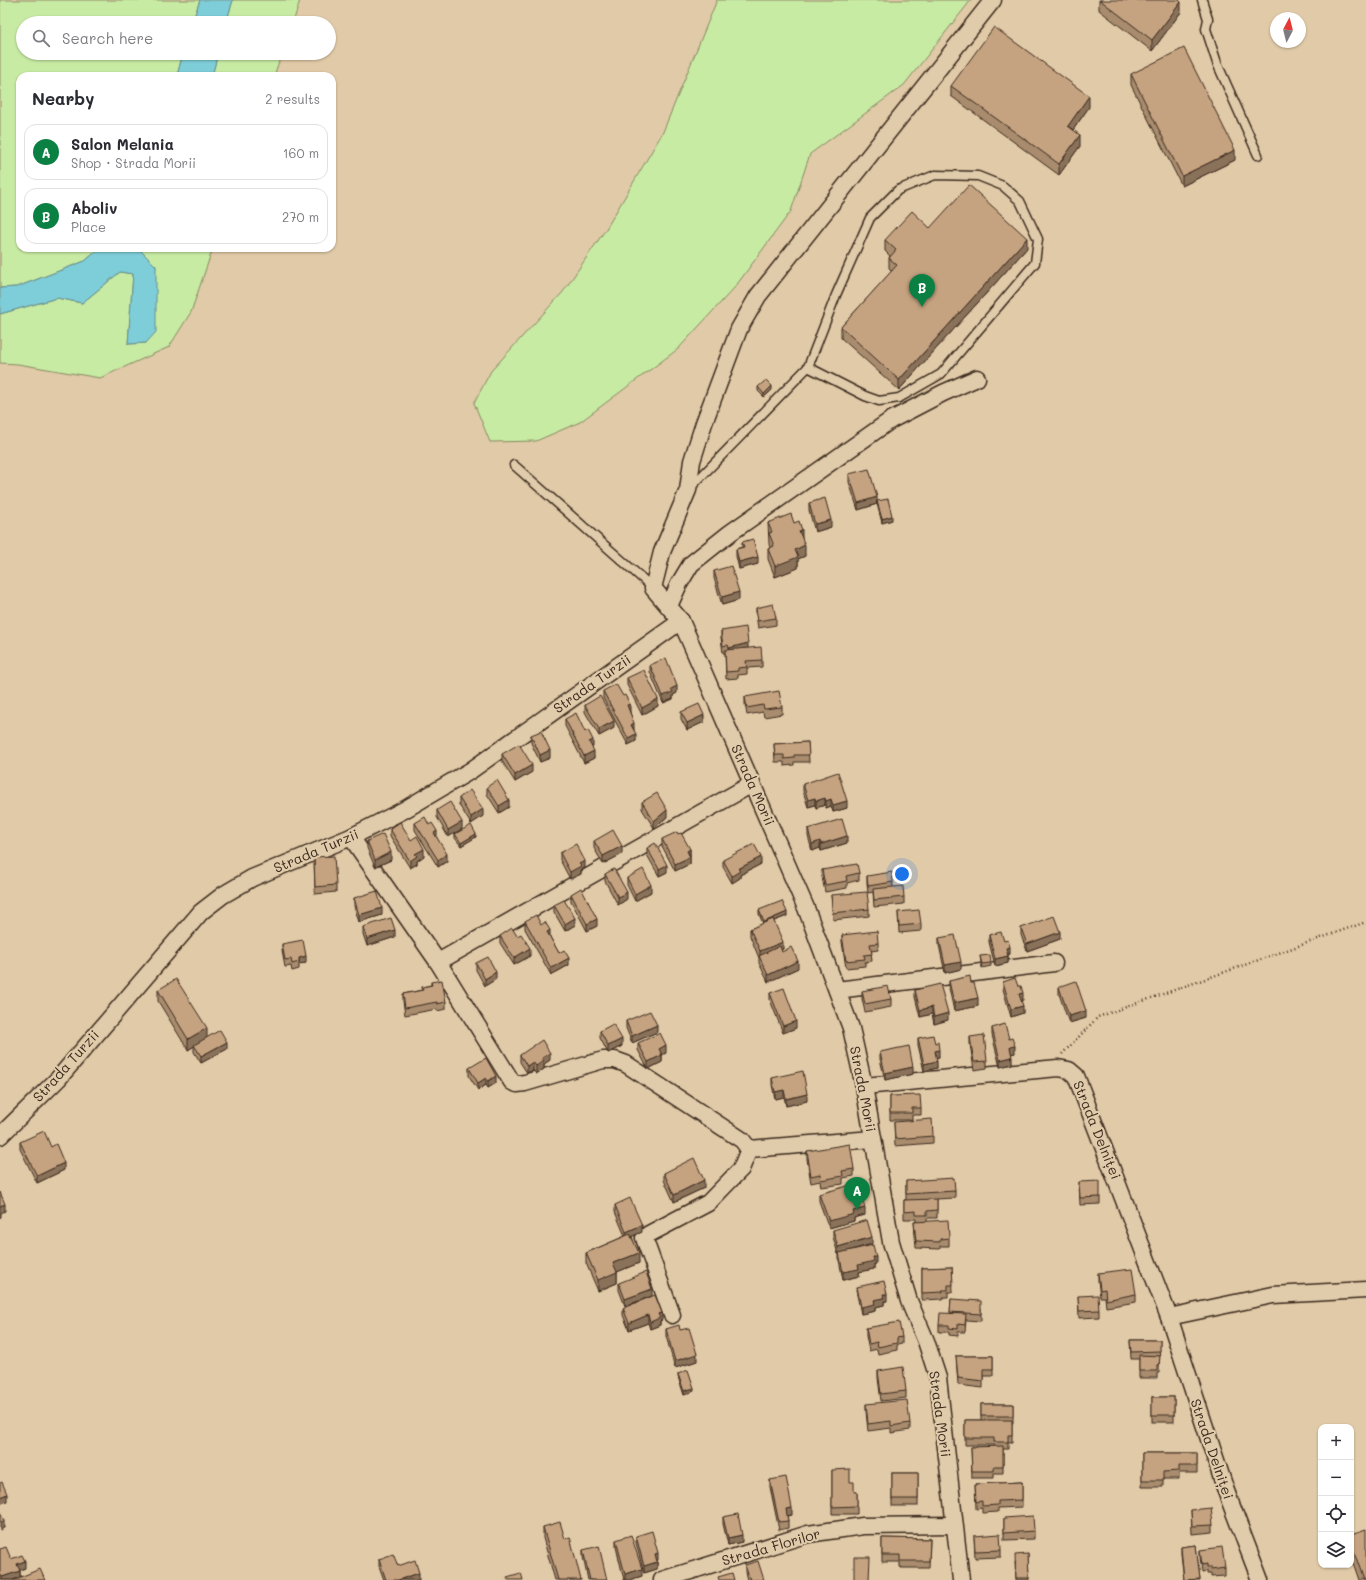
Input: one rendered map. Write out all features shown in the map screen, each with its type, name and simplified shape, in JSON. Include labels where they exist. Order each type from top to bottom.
[{"type":"street","points":[[653,588],[662,552],[688,490],[692,461],[704,423],[739,329],[758,296],[993,0]]},
{"type":"street","points":[[669,606],[679,584],[692,564],[730,533],[891,420],[943,393],[977,378]]},
{"type":"street","name":"Strada Morii","points":[[653,588],[681,621],[806,908],[851,1028],[864,1086],[892,1242],[909,1302],[926,1341],[938,1378],[961,1580]]},
{"type":"street","name":"Strada Turzii","points":[[0,1136],[58,1078],[201,912],[223,895],[252,878],[351,837],[404,810],[470,771],[681,621]]},
{"type":"street","points":[[438,962],[752,784]]},
{"type":"street","points":[[351,837],[438,962],[512,1082],[517,1084],[525,1083],[603,1060],[615,1060],[626,1064],[742,1140],[749,1149]]},
{"type":"street","points":[[837,990],[1054,963]]},
{"type":"street","name":"Strada Delniței","points":[[864,1086],[1058,1068],[1069,1070],[1076,1076],[1169,1317],[1226,1492],[1260,1580]]},
{"type":"street","points":[[749,1149],[873,1138]]},
{"type":"street","points":[[672,1315],[644,1238],[708,1204],[741,1169],[749,1149]]},
{"type":"street","points":[[1169,1317],[1273,1295],[1366,1290]]},
{"type":"street","name":"Strada Florilor","points":[[662,1580],[808,1534],[862,1526],[954,1525]]},
{"type":"lane","points":[[1202,0],[1208,19],[1206,29],[1216,63],[1258,155]]},
{"type":"lane","points":[[688,490],[808,367],[836,295],[870,218],[898,190],[935,175],[978,176],[1003,186],[1020,201],[1038,239],[1035,263],[941,374],[899,398],[879,401],[865,396],[808,367]]},
{"type":"lane","points":[[514,465],[653,588]]},
{"type":"path","points":[[1058,1068],[1063,1051],[1098,1017],[1366,922]]},
{"type":"green space","points":[[0,0],[200,0],[194,16],[16,16],[16,60],[181,60],[178,72],[16,72],[16,252],[95,252],[85,261],[17,287],[0,288]]},
{"type":"green space","points":[[233,0],[300,0],[295,16],[228,16]]},
{"type":"green space","points":[[717,0],[971,0],[904,85],[810,154],[791,211],[735,287],[678,349],[580,422],[536,441],[490,442],[474,403],[491,371],[563,292],[606,229],[663,132]]},
{"type":"green space","points":[[216,60],[280,60],[275,72],[213,72]]},
{"type":"green space","points":[[142,252],[212,252],[191,312],[169,347],[100,378],[18,364],[0,363],[0,314],[57,298],[82,303],[120,272],[133,274],[128,344],[146,343],[156,266]]},
{"type":"water","points":[[200,0],[233,0],[228,16],[194,16]]},
{"type":"water","points":[[181,60],[216,60],[213,72],[178,72]]},
{"type":"water","points":[[95,252],[142,252],[156,266],[156,332],[146,343],[128,344],[133,274],[120,272],[82,303],[57,298],[0,314],[0,288],[17,287],[85,261]]},
{"type":"building","points":[[1100,0],[1179,0],[1181,2],[1152,40]]},
{"type":"building","points":[[994,27],[1089,96],[1068,126],[1080,135],[1059,164],[951,86]]},
{"type":"building","points":[[1184,48],[1235,150],[1182,176],[1131,74]]},
{"type":"building","points":[[969,185],[1027,238],[899,380],[841,327],[897,265],[889,258],[896,250],[885,240],[912,211],[930,228]]},
{"type":"building","points":[[766,380],[772,386],[764,394],[758,387]]},
{"type":"building","points":[[869,469],[877,497],[858,503],[849,474]]},
{"type":"building","points":[[825,498],[831,520],[815,524],[809,503]]},
{"type":"building","points":[[888,499],[892,516],[882,519],[877,501]]},
{"type":"building","points":[[791,514],[794,523],[799,521],[802,530],[799,531],[805,545],[795,550],[798,557],[775,566],[768,549],[774,546],[769,533],[772,532],[768,523]]},
{"type":"building","points":[[753,539],[758,557],[739,562],[736,549],[744,547],[742,542]]},
{"type":"building","points":[[731,566],[739,592],[722,597],[714,571]]},
{"type":"building","points":[[773,604],[776,618],[758,621],[756,608]]},
{"type":"building","points":[[746,627],[748,643],[729,648],[728,645],[723,646],[721,631]]},
{"type":"building","points":[[761,647],[762,660],[746,661],[747,667],[738,668],[738,671],[726,672],[725,650]]},
{"type":"building","points":[[666,658],[677,686],[671,689],[673,692],[663,696],[650,665]]},
{"type":"building","points":[[644,670],[658,699],[642,708],[627,678]]},
{"type":"building","points":[[616,684],[630,704],[627,705],[634,723],[631,725],[636,734],[628,738],[603,691]]},
{"type":"building","points":[[779,691],[782,707],[764,709],[763,705],[747,708],[745,697]]},
{"type":"building","points":[[600,696],[614,721],[599,729],[585,705]]},
{"type":"building","points":[[699,704],[704,715],[687,723],[681,712]]},
{"type":"building","points":[[576,713],[585,732],[588,730],[593,740],[589,742],[594,751],[584,756],[565,719]]},
{"type":"building","points":[[541,731],[550,750],[540,755],[531,735]]},
{"type":"building","points":[[808,742],[809,755],[794,755],[794,758],[784,759],[784,755],[775,755],[774,744]]},
{"type":"building","points":[[519,744],[532,765],[515,775],[502,754]]},
{"type":"building","points":[[838,772],[847,801],[833,805],[831,799],[826,801],[825,798],[816,801],[815,798],[808,800],[803,784]]},
{"type":"building","points":[[497,780],[509,800],[499,806],[487,787]]},
{"type":"building","points":[[470,790],[483,809],[471,817],[459,798]]},
{"type":"building","points":[[657,793],[667,810],[654,821],[642,802]]},
{"type":"building","points":[[450,802],[462,822],[448,830],[437,810]]},
{"type":"building","points":[[425,817],[429,825],[432,823],[437,831],[434,833],[447,854],[438,860],[415,823]]},
{"type":"building","points":[[842,819],[847,836],[821,844],[820,841],[812,844],[808,829]]},
{"type":"building","points":[[400,822],[411,840],[417,836],[424,849],[415,854],[417,856],[410,861],[390,829]]},
{"type":"building","points":[[471,825],[476,834],[461,843],[455,834]]},
{"type":"building","points":[[613,830],[622,846],[603,856],[594,841]]},
{"type":"building","points":[[677,832],[678,834],[681,833],[690,849],[687,851],[690,857],[675,864],[662,839]]},
{"type":"building","points":[[383,834],[391,852],[375,860],[367,841]]},
{"type":"building","points":[[655,843],[667,865],[659,869],[647,848]]},
{"type":"building","points":[[576,844],[585,861],[579,864],[581,866],[570,872],[560,853]]},
{"type":"building","points":[[754,844],[761,857],[738,869],[740,871],[732,876],[723,860]]},
{"type":"building","points":[[334,856],[336,885],[315,887],[314,857]]},
{"type":"building","points":[[857,864],[859,873],[846,876],[847,881],[825,885],[822,870]]},
{"type":"building","points":[[614,869],[627,892],[618,897],[605,874]]},
{"type":"building","points":[[643,869],[651,885],[635,894],[627,878]]},
{"type":"building","points":[[892,872],[893,882],[868,886],[867,876]]},
{"type":"building","points":[[903,886],[904,897],[874,900],[873,889]]},
{"type":"building","points":[[581,888],[597,919],[587,924],[571,894]]},
{"type":"building","points":[[377,891],[382,908],[359,915],[354,898]]},
{"type":"building","points":[[867,892],[869,909],[833,913],[831,895]]},
{"type":"building","points":[[564,900],[575,918],[565,924],[554,905]]},
{"type":"building","points":[[782,901],[787,912],[764,922],[759,910]]},
{"type":"building","points":[[919,910],[921,924],[899,926],[898,912]]},
{"type":"building","points":[[536,915],[541,925],[545,922],[550,930],[547,932],[559,953],[564,950],[569,958],[551,968],[525,921]]},
{"type":"building","points":[[1054,916],[1060,932],[1027,944],[1021,928]]},
{"type":"building","points":[[391,918],[395,930],[367,939],[363,927]]},
{"type":"building","points":[[773,919],[783,942],[760,951],[750,929]]},
{"type":"building","points":[[512,928],[517,936],[521,934],[530,948],[514,958],[500,936]]},
{"type":"building","points":[[877,931],[878,943],[870,944],[872,954],[864,955],[865,959],[846,961],[842,935]]},
{"type":"building","points":[[1001,932],[1004,941],[1008,940],[1010,947],[1006,948],[1008,956],[995,959],[989,935]]},
{"type":"building","points":[[955,935],[961,962],[945,965],[939,938]]},
{"type":"building","points":[[303,940],[306,956],[299,958],[299,962],[292,964],[291,959],[285,960],[282,944]]},
{"type":"building","points":[[780,946],[782,952],[791,947],[798,961],[768,975],[759,956]]},
{"type":"building","points":[[990,955],[991,963],[982,964],[980,956]]},
{"type":"building","points":[[488,957],[496,972],[485,979],[476,963]]},
{"type":"building","points":[[970,976],[971,983],[974,983],[978,998],[954,1003],[949,981]]},
{"type":"building","points":[[1015,978],[1018,986],[1021,986],[1023,993],[1019,994],[1023,1006],[1011,1009],[1003,982]]},
{"type":"building","points":[[176,979],[207,1028],[188,1039],[158,990]]},
{"type":"building","points":[[442,980],[446,1002],[437,1004],[437,1002],[405,1008],[403,994],[423,990],[422,987],[432,985],[431,982]]},
{"type":"building","points":[[1076,981],[1086,1011],[1069,1016],[1059,987]]},
{"type":"building","points":[[940,984],[948,1013],[934,1017],[932,1007],[920,1010],[915,990]]},
{"type":"building","points":[[888,986],[891,999],[865,1004],[862,991]]},
{"type":"building","points":[[784,988],[796,1021],[783,1026],[770,993]]},
{"type":"building","points":[[650,1011],[657,1025],[632,1036],[626,1021]]},
{"type":"building","points":[[613,1024],[622,1039],[608,1046],[600,1031]]},
{"type":"building","points":[[1005,1024],[1009,1039],[1012,1038],[1015,1046],[1010,1047],[1012,1057],[1000,1060],[992,1028]]},
{"type":"building","points":[[220,1030],[227,1042],[201,1056],[194,1045]]},
{"type":"building","points":[[660,1033],[666,1045],[659,1049],[662,1055],[648,1062],[638,1043]]},
{"type":"building","points":[[933,1035],[935,1043],[938,1042],[939,1050],[935,1051],[937,1061],[924,1064],[918,1038]]},
{"type":"building","points":[[984,1035],[987,1061],[974,1062],[970,1037]]},
{"type":"building","points":[[542,1040],[550,1053],[542,1058],[544,1061],[536,1066],[533,1062],[527,1066],[520,1055]]},
{"type":"building","points":[[909,1046],[913,1067],[885,1073],[880,1052]]},
{"type":"building","points":[[486,1058],[496,1076],[488,1081],[486,1078],[478,1083],[469,1068]]},
{"type":"building","points":[[803,1071],[807,1094],[786,1099],[784,1090],[775,1092],[772,1078]]},
{"type":"building","points":[[920,1095],[921,1108],[912,1108],[912,1113],[890,1113],[890,1096]]},
{"type":"building","points":[[932,1119],[933,1136],[895,1139],[894,1122]]},
{"type":"building","points":[[44,1131],[51,1147],[56,1144],[64,1163],[37,1176],[20,1142]]},
{"type":"building","points":[[850,1144],[854,1169],[842,1171],[843,1176],[821,1180],[820,1174],[811,1176],[807,1151]]},
{"type":"building","points":[[694,1158],[704,1180],[674,1195],[664,1173]]},
{"type":"building","points":[[954,1178],[955,1191],[906,1194],[906,1181]]},
{"type":"building","points":[[1100,1181],[1100,1197],[1080,1198],[1079,1182]]},
{"type":"building","points":[[858,1183],[865,1208],[853,1211],[854,1214],[829,1221],[819,1194]]},
{"type":"building","points":[[0,1192],[5,1204],[0,1206]]},
{"type":"building","points":[[630,1198],[642,1225],[626,1232],[615,1205]]},
{"type":"building","points":[[937,1199],[937,1210],[927,1211],[927,1215],[916,1215],[916,1211],[904,1212],[904,1200]]},
{"type":"building","points":[[867,1220],[872,1237],[838,1247],[833,1230]]},
{"type":"building","points":[[948,1220],[949,1238],[940,1239],[940,1242],[916,1241],[914,1222]]},
{"type":"building","points":[[630,1234],[639,1253],[613,1263],[617,1272],[598,1280],[586,1253]]},
{"type":"building","points":[[873,1245],[876,1257],[873,1257],[874,1261],[858,1265],[859,1269],[843,1272],[839,1253]]},
{"type":"building","points":[[952,1267],[953,1285],[948,1285],[948,1290],[942,1290],[943,1292],[922,1293],[922,1268]]},
{"type":"building","points":[[1132,1269],[1136,1294],[1106,1300],[1105,1289],[1100,1290],[1098,1273]]},
{"type":"building","points":[[646,1272],[652,1289],[625,1299],[619,1283]]},
{"type":"building","points":[[884,1281],[887,1294],[883,1294],[884,1298],[874,1300],[875,1304],[861,1307],[857,1287]]},
{"type":"building","points":[[655,1295],[662,1313],[658,1314],[660,1318],[650,1322],[648,1315],[629,1323],[623,1308]]},
{"type":"building","points":[[1098,1295],[1099,1310],[1079,1311],[1078,1296]]},
{"type":"building","points":[[951,1299],[981,1301],[981,1314],[950,1312]]},
{"type":"building","points":[[940,1313],[966,1314],[965,1325],[958,1324],[958,1329],[949,1328],[949,1325],[939,1325]]},
{"type":"building","points":[[899,1322],[902,1337],[897,1338],[897,1343],[878,1347],[877,1342],[869,1344],[866,1328]]},
{"type":"building","points":[[679,1325],[680,1330],[689,1328],[697,1354],[675,1361],[666,1329]]},
{"type":"building","points":[[1130,1340],[1160,1340],[1160,1351],[1131,1352]]},
{"type":"building","points":[[1139,1355],[1160,1356],[1157,1371],[1139,1371]]},
{"type":"building","points":[[956,1356],[993,1356],[993,1369],[983,1369],[983,1381],[958,1378]]},
{"type":"building","points":[[903,1367],[906,1391],[881,1394],[878,1371]]},
{"type":"building","points":[[688,1370],[694,1388],[684,1391],[678,1374]]},
{"type":"building","points":[[1152,1397],[1174,1397],[1174,1415],[1152,1415]]},
{"type":"building","points":[[907,1400],[910,1423],[891,1426],[891,1421],[868,1424],[866,1404]]},
{"type":"building","points":[[981,1404],[1013,1404],[1013,1416],[981,1416]]},
{"type":"building","points":[[965,1420],[1012,1420],[1012,1435],[1008,1435],[1008,1442],[994,1442],[994,1438],[965,1438]]},
{"type":"building","points":[[1003,1446],[1003,1466],[994,1466],[994,1471],[972,1471],[971,1447]]},
{"type":"building","points":[[1142,1453],[1197,1453],[1197,1466],[1179,1466],[1179,1471],[1163,1472],[1163,1480],[1142,1480]]},
{"type":"building","points":[[850,1469],[850,1482],[854,1482],[854,1492],[857,1492],[857,1506],[832,1507],[832,1470]]},
{"type":"building","points":[[892,1473],[918,1473],[918,1499],[892,1499]]},
{"type":"building","points":[[786,1477],[792,1508],[786,1509],[788,1521],[779,1522],[770,1480]]},
{"type":"building","points":[[2,1482],[7,1494],[0,1497],[0,1483]]},
{"type":"building","points":[[1022,1482],[1022,1500],[998,1501],[998,1505],[982,1506],[982,1501],[976,1502],[975,1484]]},
{"type":"building","points":[[1211,1508],[1213,1525],[1192,1526],[1191,1510]]},
{"type":"building","points":[[0,1512],[4,1521],[0,1522]]},
{"type":"building","points":[[738,1514],[742,1535],[728,1538],[723,1517]]},
{"type":"building","points":[[1033,1516],[1034,1531],[1004,1533],[1004,1518]]},
{"type":"building","points":[[560,1522],[565,1539],[570,1537],[581,1580],[558,1580],[543,1527]]},
{"type":"building","points":[[1366,1529],[1366,1580],[1364,1580],[1354,1552],[1354,1533]]},
{"type":"building","points":[[652,1531],[658,1553],[655,1554],[657,1562],[644,1566],[636,1536]]},
{"type":"building","points":[[1000,1534],[1001,1550],[975,1551],[974,1536]]},
{"type":"building","points":[[631,1535],[642,1569],[625,1574],[616,1540]]},
{"type":"building","points":[[882,1538],[930,1539],[929,1561],[900,1561],[900,1555],[882,1555]]},
{"type":"building","points":[[1196,1545],[1200,1579],[1184,1580],[1181,1547]]},
{"type":"building","points":[[599,1546],[607,1580],[590,1580],[583,1550]]},
{"type":"building","points":[[6,1547],[11,1559],[22,1555],[25,1561],[17,1564],[20,1571],[2,1577],[0,1574],[0,1549]]},
{"type":"building","points":[[1222,1547],[1225,1568],[1211,1570],[1211,1567],[1207,1567],[1207,1564],[1202,1565],[1200,1550]]},
{"type":"building","points":[[393,1554],[398,1566],[415,1560],[419,1573],[398,1580],[386,1580],[379,1559]]},
{"type":"building","points":[[1028,1554],[1029,1578],[1016,1578],[1015,1555]]},
{"type":"building","points":[[854,1557],[870,1557],[869,1580],[854,1580]]},
{"type":"building","points":[[758,1561],[764,1580],[750,1580],[745,1565]]},
{"type":"building","points":[[40,1569],[45,1580],[13,1580]]},
{"type":"building","points":[[521,1573],[523,1580],[508,1580],[507,1577]]},
{"type":"building","points":[[732,1573],[734,1580],[719,1580],[718,1577]]},
{"type":"place","name":"Aboliv","points":[[922,307]]},
{"type":"place","name":"Salon Melania","points":[[857,1210]]}]
